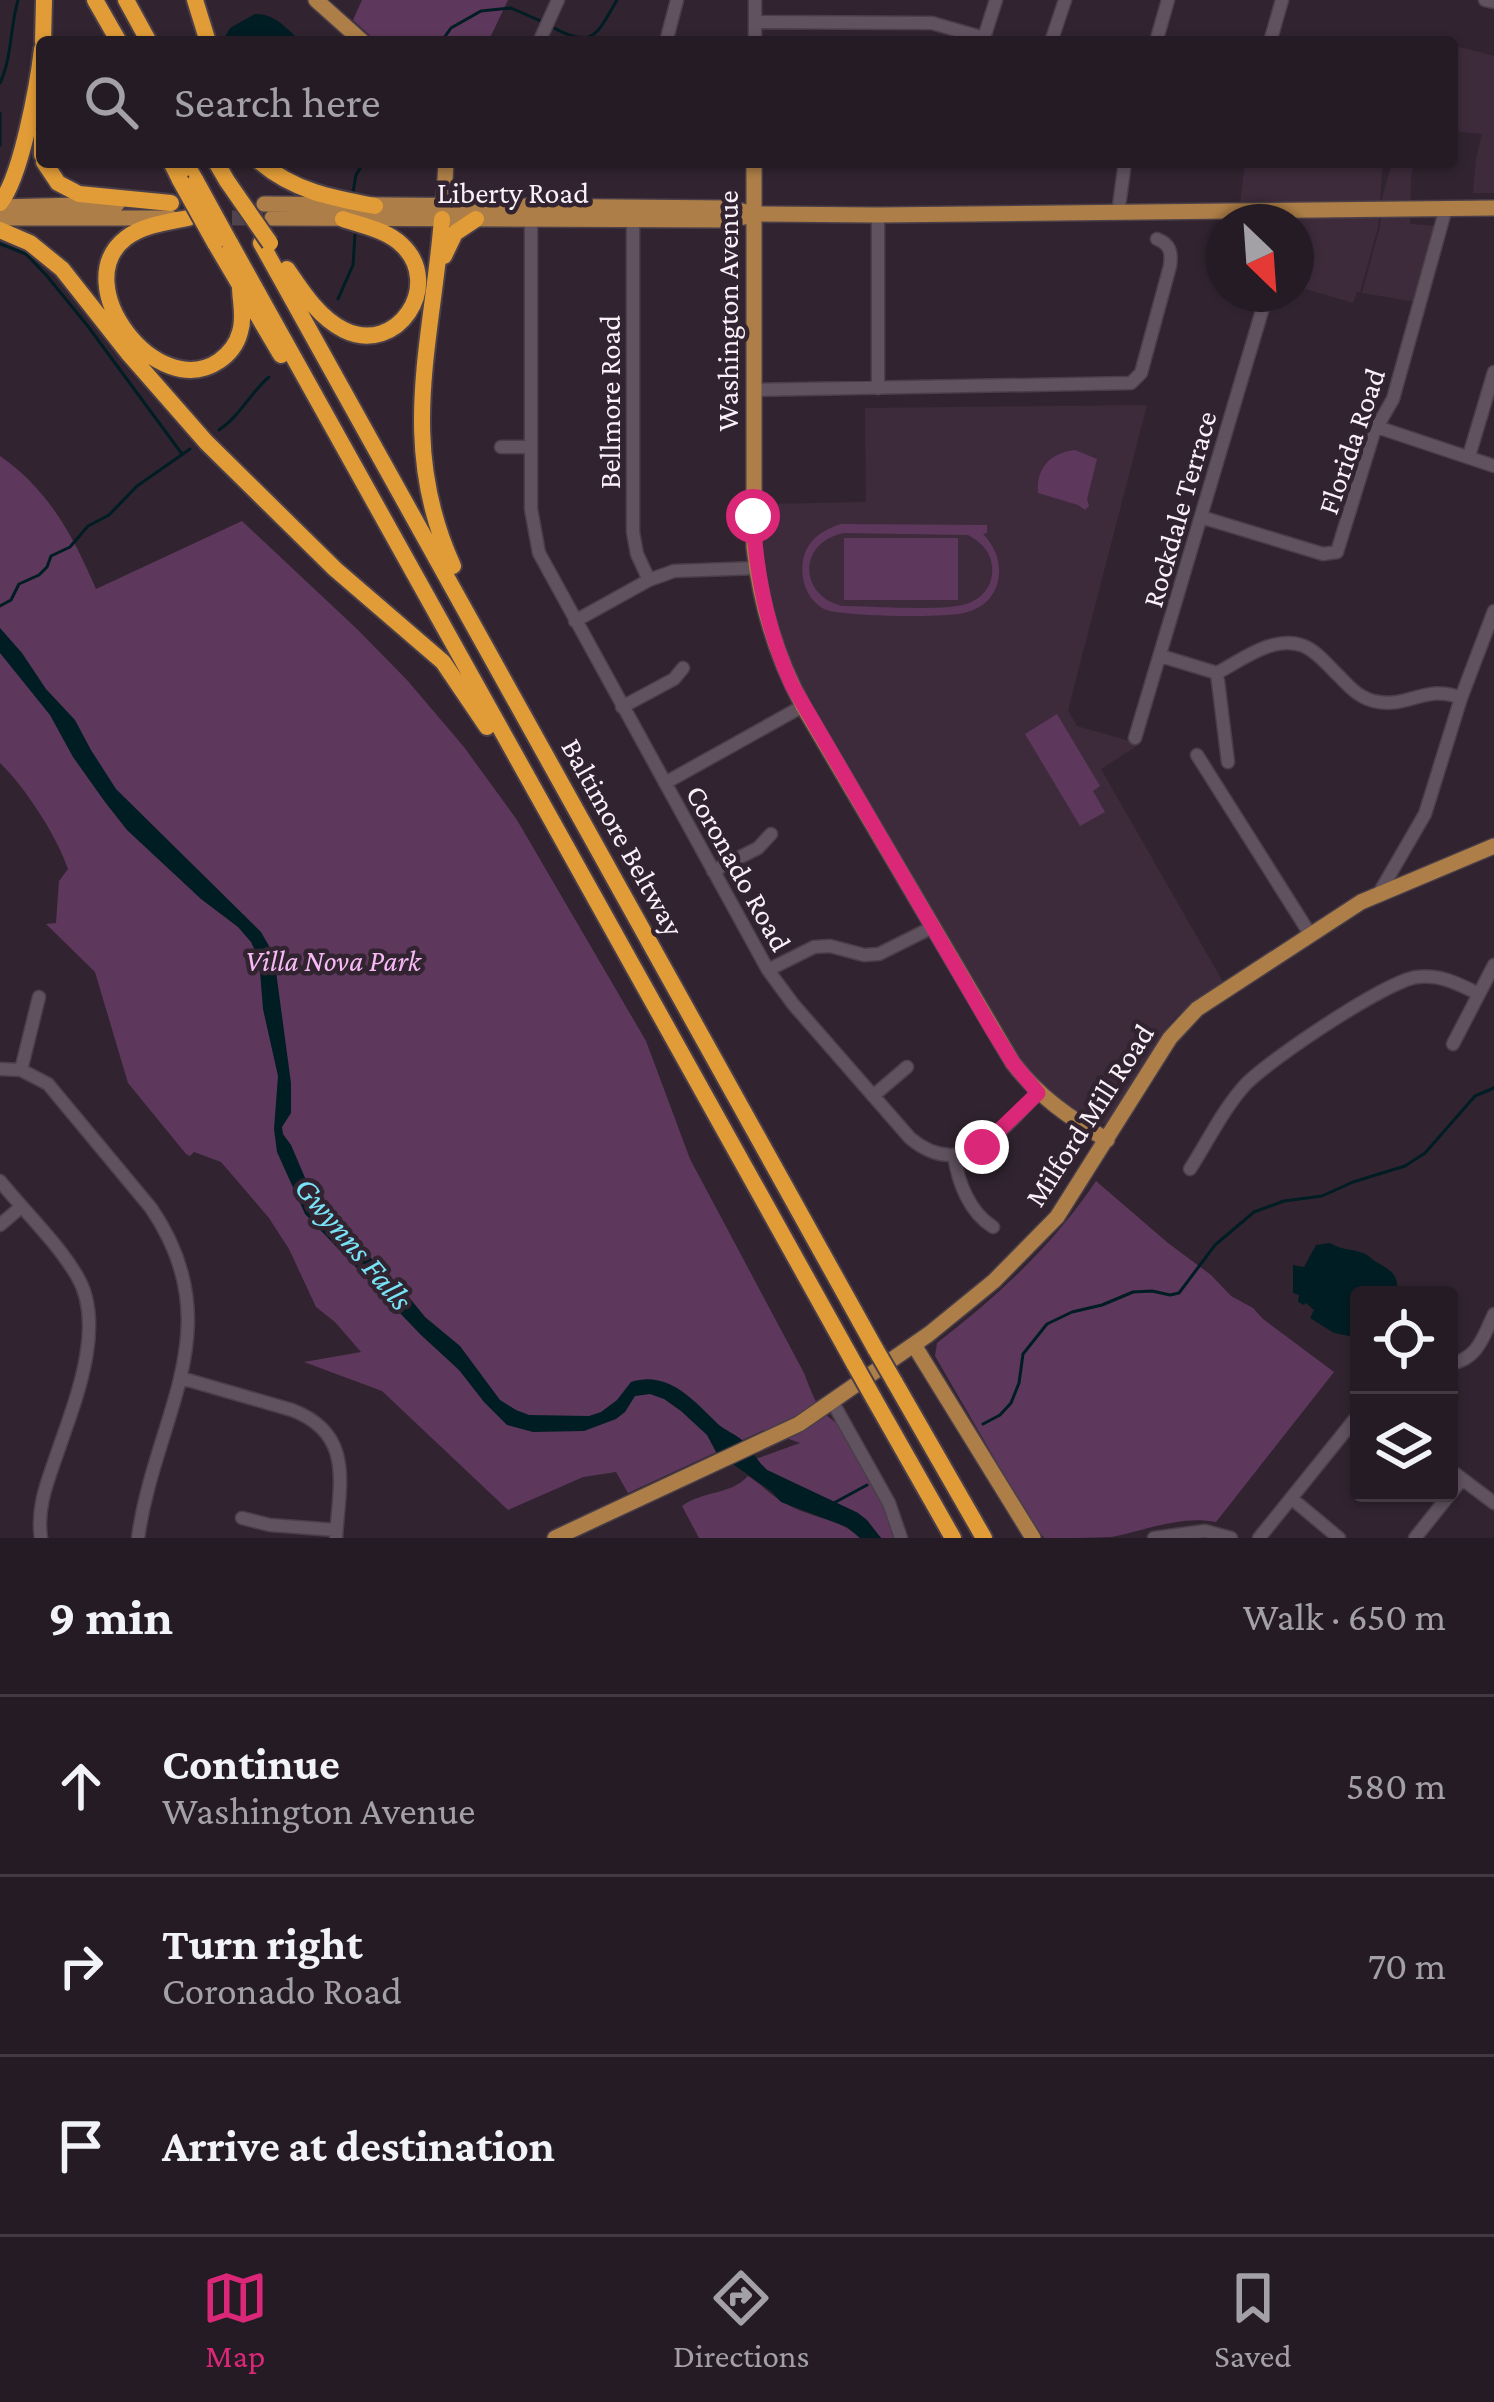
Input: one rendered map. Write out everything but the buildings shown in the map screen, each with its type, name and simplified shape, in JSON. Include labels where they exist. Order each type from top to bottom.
[{"type":"highway","points":[[42,36],[44,0]]},
{"type":"highway","points":[[84,0],[103,36]]},
{"type":"highway","points":[[95,0],[115,36]]},
{"type":"highway","points":[[126,0],[146,36]]},
{"type":"highway","points":[[195,0],[206,36]]},
{"type":"highway","points":[[0,205],[9,190],[36,83]]},
{"type":"highway","points":[[49,168],[58,183],[79,194],[184,211]]},
{"type":"highway","name":"Baltimore Beltway","points":[[219,168],[984,1538]]},
{"type":"highway","points":[[268,168],[307,191],[375,206]]},
{"type":"highway","name":"Baltimore Beltway","points":[[187,174],[223,243],[317,396],[953,1538]]},
{"type":"highway","points":[[184,211],[124,239],[114,252],[106,291],[122,324],[156,361],[182,370],[202,369],[224,357],[236,341],[243,314],[240,286]]},
{"type":"highway","points":[[443,213],[420,402],[424,464],[441,535],[483,639]]},
{"type":"highway","points":[[437,274],[451,239],[482,213]]},
{"type":"highway","points":[[265,243],[301,291],[335,325],[358,335],[388,331],[416,302],[416,266],[395,239],[343,219]]},
{"type":"highway","points":[[0,230],[52,259],[206,442],[335,569],[442,662],[470,698],[613,931]]},
{"type":"highway","points":[[223,243],[240,286],[288,367],[317,396]]},
{"type":"main road","points":[[316,0],[356,36]]},
{"type":"main road","name":"Washington Avenue","points":[[754,168],[753,516],[764,608],[776,645],[803,706],[1013,1063],[1056,1108],[1107,1140]]},
{"type":"main road","points":[[405,206],[433,190],[446,169]]},
{"type":"main road","points":[[443,213],[446,169]]},
{"type":"main road","points":[[446,169],[482,213]]},
{"type":"main road","points":[[0,205],[184,211]]},
{"type":"main road","name":"Liberty Road","points":[[443,213],[405,206],[268,211],[343,219],[730,208],[754,214],[1206,215]]},
{"type":"main road","name":"Liberty Road","points":[[1314,215],[1494,208]]},
{"type":"main road","points":[[0,218],[184,211]]},
{"type":"main road","name":"Liberty Road","points":[[482,213],[531,220],[730,220],[754,214]]},
{"type":"main road","name":"Milford Mill Road","points":[[554,1538],[799,1424],[914,1345],[970,1302],[1047,1229],[1182,1023],[1218,994],[1378,895],[1494,846]]},
{"type":"main road","points":[[914,1345],[1033,1538]]},
{"type":"street","points":[[541,36],[558,0]]},
{"type":"street","points":[[668,36],[677,0]]},
{"type":"street","points":[[755,0],[755,36]]},
{"type":"street","points":[[985,36],[996,0]]},
{"type":"street","points":[[1054,36],[1065,0]]},
{"type":"street","points":[[1158,36],[1168,0]]},
{"type":"street","points":[[1272,36],[1282,0]]},
{"type":"street","points":[[1484,0],[1494,2]]},
{"type":"street","points":[[755,22],[932,23],[972,36]]},
{"type":"street","points":[[1118,213],[1124,168]]},
{"type":"street","name":"Florida Road","points":[[1202,517],[1323,554],[1340,549],[1377,428],[1391,405],[1446,208]]},
{"type":"street","points":[[878,215],[878,389]]},
{"type":"street","name":"Coronado Road","points":[[531,220],[531,509],[543,565],[768,970],[917,1144],[954,1155]]},
{"type":"street","name":"Bellmore Road","points":[[633,220],[633,532],[649,580]]},
{"type":"street","points":[[754,389],[1131,383],[1141,373],[1170,266],[1171,250],[1157,239]]},
{"type":"street","name":"Rockdale Terrace","points":[[1135,738],[1262,312]]},
{"type":"street","points":[[1468,456],[1494,372]]},
{"type":"street","points":[[1377,428],[1494,466]]},
{"type":"street","points":[[502,447],[531,447]]},
{"type":"street","points":[[574,621],[649,580],[687,569],[757,568]]},
{"type":"street","points":[[1378,895],[1424,814],[1494,610]]},
{"type":"street","points":[[1161,656],[1217,673],[1263,648],[1292,644],[1309,648],[1351,689],[1374,701],[1390,703],[1434,692],[1461,698]]},
{"type":"street","points":[[622,707],[674,679],[683,668]]},
{"type":"street","points":[[1217,673],[1228,761]]},
{"type":"street","points":[[664,783],[803,706]]},
{"type":"street","points":[[1197,754],[1310,934]]},
{"type":"street","points":[[713,872],[763,844],[771,834]]},
{"type":"street","points":[[768,970],[814,947],[879,954],[933,927]]},
{"type":"street","points":[[1453,1044],[1494,965]]},
{"type":"street","points":[[1190,1169],[1232,1102],[1256,1075],[1375,994],[1428,976],[1479,994]]},
{"type":"street","points":[[21,1070],[39,997]]},
{"type":"street","points":[[874,1096],[907,1067]]},
{"type":"street","points":[[0,1069],[35,1076],[57,1094],[151,1208],[174,1246],[187,1288],[187,1351],[138,1538]]},
{"type":"street","points":[[993,1227],[965,1194],[954,1155],[990,1141],[1038,1093]]},
{"type":"street","points":[[0,1181],[79,1278],[88,1305],[77,1391],[40,1504],[41,1538]]},
{"type":"street","points":[[0,1225],[21,1207]]},
{"type":"street","points":[[1458,1362],[1476,1351],[1494,1314]]},
{"type":"street","points":[[181,1378],[292,1410],[323,1428],[336,1448],[336,1534],[242,1518]]},
{"type":"street","points":[[833,1403],[889,1503],[901,1538]]},
{"type":"street","points":[[1258,1538],[1350,1425]]},
{"type":"street","points":[[1458,1476],[1494,1503]]},
{"type":"street","points":[[1415,1538],[1462,1479]]},
{"type":"street","points":[[1291,1498],[1340,1538]]},
{"type":"street","points":[[1154,1538],[1205,1531],[1231,1538]]},
{"type":"shaded area","points":[[1458,47],[1494,56],[1494,193],[1473,193],[1482,134],[1458,132]]},
{"type":"shaded area","points":[[1244,168],[1383,168],[1378,227],[1353,303],[1314,291],[1314,204],[1240,204]]},
{"type":"shaded area","points":[[1390,168],[1413,168],[1410,224],[1437,226],[1417,302],[1362,293],[1380,227]]},
{"type":"shaded area","points":[[1147,405],[1068,710],[1077,726],[1140,744],[1101,769],[1223,982],[1193,1002],[1163,1032],[1134,1086],[1110,1121],[1100,1125],[1079,1116],[1043,1088],[1018,1058],[809,702],[789,663],[770,606],[759,504],[866,502],[865,408]]},
{"type":"green space","points":[[362,0],[508,0],[491,36],[370,36],[353,20]]},
{"type":"green space","points":[[1075,450],[1097,459],[1085,510],[1038,493],[1046,463]]},
{"type":"green space","name":"Villa Nova Park","points":[[0,456],[58,515],[96,589],[242,521],[358,630],[464,747],[517,820],[646,1041],[690,1159],[816,1402],[837,1423],[884,1506],[895,1538],[881,1538],[858,1513],[767,1470],[756,1459],[800,1443],[764,1430],[628,1493],[616,1472],[583,1477],[508,1510],[382,1391],[304,1362],[361,1352],[316,1307],[269,1218],[221,1162],[194,1152],[186,1154],[128,1083],[95,972],[46,924],[56,923],[59,881],[68,869],[39,813],[0,763]]},
{"type":"green space","points":[[841,524],[987,525],[983,534],[999,568],[994,591],[977,608],[953,615],[870,615],[824,609],[806,589],[803,561],[811,542]],"holes":[[[844,533],[968,535],[986,550],[991,579],[978,598],[959,606],[842,606],[817,591],[811,580],[809,569],[818,547]]]},
{"type":"green space","points":[[844,538],[958,538],[958,600],[844,600]]},
{"type":"green space","points":[[1057,714],[1100,786],[1093,791],[1105,812],[1080,826],[1025,734]]},
{"type":"green space","points":[[1096,1181],[1231,1296],[1334,1372],[1216,1522],[1177,1522],[1112,1537],[1044,1538],[935,1356],[937,1343],[1023,1268]]},
{"type":"green space","points":[[748,1476],[788,1505],[860,1538],[699,1538],[682,1506],[733,1487]]},
{"type":"water","points":[[262,14],[295,36],[225,36],[230,28]]},
{"type":"water","name":"Gwynns Falls","points":[[0,628],[75,720],[116,789],[261,932],[275,964],[291,1083],[291,1113],[283,1134],[312,1194],[425,1317],[460,1346],[500,1400],[529,1415],[589,1416],[617,1400],[631,1382],[645,1379],[669,1384],[740,1439],[767,1470],[858,1513],[881,1538],[860,1538],[847,1527],[781,1502],[716,1452],[707,1435],[681,1411],[650,1394],[635,1396],[616,1419],[584,1431],[533,1432],[507,1425],[484,1402],[459,1370],[305,1214],[277,1152],[278,1076],[263,1009],[259,959],[251,942],[127,830],[73,757],[50,715],[0,653]]},
{"type":"water","points":[[1330,1243],[1365,1254],[1396,1279],[1397,1286],[1350,1286],[1350,1336],[1334,1333],[1310,1318],[1314,1310],[1298,1302],[1299,1295],[1293,1293],[1293,1265],[1304,1267],[1316,1245]]},
{"type":"waterway","points":[[0,83],[18,0]]},
{"type":"waterway","points":[[591,36],[617,0]]},
{"type":"waterway","points":[[445,36],[481,11],[511,8],[543,22]]},
{"type":"waterway","points":[[552,27],[573,36]]},
{"type":"waterway","points":[[0,113],[0,145]]},
{"type":"waterway","points":[[353,192],[360,168]]},
{"type":"waterway","points":[[338,299],[353,265],[355,235]]},
{"type":"waterway","points":[[0,244],[26,254],[47,276],[182,454]]},
{"type":"waterway","points":[[219,430],[269,377]]},
{"type":"waterway","points":[[0,606],[11,600],[19,584],[39,575],[51,556],[70,547],[88,526],[109,515],[137,486],[190,449]]},
{"type":"waterway","points":[[983,1424],[1011,1403],[1023,1354],[1047,1324],[1133,1292],[1179,1293],[1215,1245],[1254,1212],[1284,1201],[1322,1196],[1405,1166],[1425,1153],[1475,1096],[1494,1088]]},
{"type":"waterway","points":[[832,1504],[867,1485]]},
{"type":"tunnel","points":[[209,218],[263,218]]},
{"type":"route","points":[[753,516],[760,591],[792,685],[992,1029],[1038,1093],[982,1147]]}]
